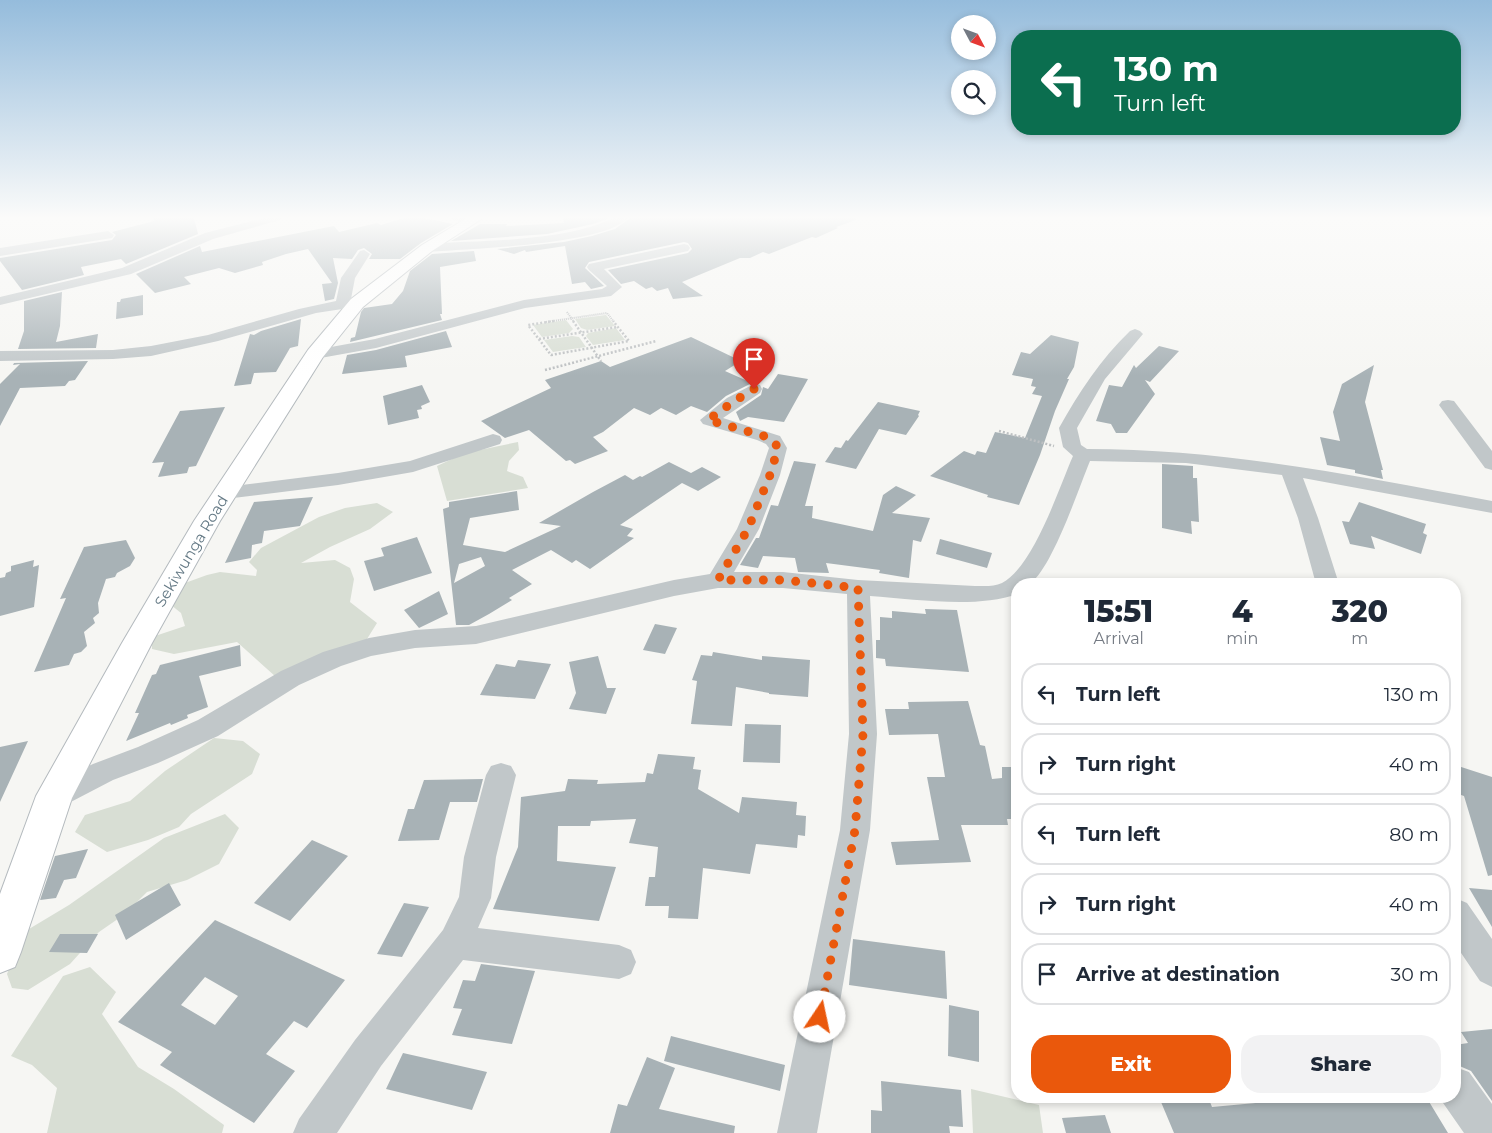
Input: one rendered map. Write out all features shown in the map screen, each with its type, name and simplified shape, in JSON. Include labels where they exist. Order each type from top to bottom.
[{"type":"main road","name":"Sekiwunga Road","points":[[0,952],[54,796],[136,643],[225,493],[350,303],[395,271]]},
{"type":"street","points":[[0,301],[126,271]]},
{"type":"street","points":[[0,356],[39,354],[116,355],[151,351],[218,337],[317,308],[350,303],[348,278],[353,271]]},
{"type":"street","points":[[315,354],[376,343],[524,304],[606,292],[615,287],[598,271]]},
{"type":"street","points":[[1135,334],[1111,357],[1092,383],[1068,428],[1072,447],[1083,455],[1174,456],[1290,471],[1492,507]]},
{"type":"street","points":[[718,580],[748,529],[770,475],[778,448],[773,440],[764,436],[708,420],[754,389]]},
{"type":"street","points":[[1448,405],[1492,464]]},
{"type":"street","points":[[225,493],[338,479],[413,466],[493,440]]},
{"type":"street","points":[[1023,578],[1028,574],[1048,538],[1083,455]]},
{"type":"street","points":[[1290,471],[1308,518],[1326,578]]},
{"type":"street","points":[[54,796],[103,772],[148,755],[208,728],[258,696],[332,659],[369,647],[415,639],[476,634],[550,619],[674,588],[718,580],[783,580],[858,588],[975,594],[996,593],[1011,587]]},
{"type":"street","points":[[797,1133],[855,830],[863,734],[858,588]]},
{"type":"street","points":[[313,1133],[368,1053],[455,942],[475,898],[480,857],[501,775]]},
{"type":"street","points":[[1461,923],[1492,969]]},
{"type":"street","points":[[455,942],[618,962]]},
{"type":"street","points":[[1461,1095],[1488,1133]]},
{"type":"path","points":[[567,312],[601,361]]},
{"type":"path","points":[[607,313],[618,326],[629,341],[551,355],[528,325],[607,313]]},
{"type":"path","points":[[539,339],[618,326]]},
{"type":"path","points":[[545,370],[656,341]]},
{"type":"path","points":[[999,431],[1083,455]]},
{"type":"shaded area","points":[[606,315],[615,326],[587,330],[581,328],[575,319]]},
{"type":"shaded area","points":[[566,320],[573,329],[569,333],[542,337],[533,325]]},
{"type":"shaded area","points":[[616,328],[625,340],[593,345],[586,336],[588,333]]},
{"type":"shaded area","points":[[572,336],[579,337],[586,347],[553,352],[544,340]]},
{"type":"shaded area","points":[[518,442],[519,450],[509,461],[507,471],[523,477],[528,488],[447,501],[437,466],[465,453]]},
{"type":"shaded area","points":[[377,503],[393,512],[370,529],[330,547],[301,563],[335,560],[350,568],[354,579],[350,602],[377,623],[367,639],[276,677],[237,642],[174,654],[152,649],[152,637],[185,626],[181,613],[171,605],[185,583],[220,572],[256,576],[257,570],[249,562],[261,548],[319,517],[345,508]]},
{"type":"shaded area","points":[[214,738],[243,741],[260,754],[252,774],[191,814],[179,827],[148,840],[107,852],[75,832],[85,815],[130,801],[165,771]]},
{"type":"shaded area","points":[[225,814],[239,828],[219,864],[187,880],[147,892],[125,914],[99,932],[70,964],[28,990],[12,988],[7,974],[24,932],[69,905],[164,838]]},
{"type":"shaded area","points":[[90,967],[116,992],[102,1014],[138,1067],[174,1089],[224,1125],[222,1133],[47,1133],[57,1088],[32,1065],[11,1056],[63,976]]},
{"type":"shaded area","points":[[971,1089],[1011,1098],[1011,1103],[1039,1105],[1043,1133],[973,1133]]},
{"type":"building","points":[[7,271],[82,271],[84,275],[22,290]]},
{"type":"building","points":[[143,271],[208,271],[184,277],[191,284],[155,293],[136,274]]},
{"type":"building","points":[[323,271],[336,271],[338,283],[334,299],[325,301],[322,284],[332,283]]},
{"type":"building","points":[[410,271],[440,271],[442,314],[440,314],[442,320],[350,342],[351,338],[355,337],[361,312],[364,308],[392,304],[403,291]]},
{"type":"building","points":[[570,271],[588,271],[604,286],[591,289],[585,282],[572,284]]},
{"type":"building","points":[[609,271],[709,271],[682,282],[703,296],[673,299],[668,288],[657,291],[652,287],[646,289],[634,281],[621,284]]},
{"type":"building","points":[[62,292],[60,326],[56,342],[98,334],[96,348],[18,349],[24,331],[24,301]]},
{"type":"building","points":[[143,295],[143,315],[116,319],[117,302],[120,302],[121,299]]},
{"type":"building","points":[[301,319],[298,346],[290,348],[276,372],[254,373],[251,384],[234,386],[250,334],[254,335],[261,331]]},
{"type":"building","points":[[446,331],[452,347],[405,356],[407,367],[342,374],[347,355],[376,350]]},
{"type":"building","points":[[1051,335],[1079,342],[1074,367],[1067,379],[1069,379],[1019,505],[987,497],[988,495],[930,476],[964,451],[975,455],[977,451],[986,453],[995,432],[1025,438],[1042,396],[1032,394],[1036,387],[1031,386],[1033,379],[1012,375],[1021,352],[1030,354]]},
{"type":"building","points":[[691,337],[741,361],[725,371],[752,383],[726,396],[707,412],[691,406],[676,415],[661,408],[650,415],[634,408],[603,432],[593,437],[608,451],[575,464],[570,460],[566,461],[529,430],[505,438],[481,421],[551,388],[545,380],[601,361],[610,367]]},
{"type":"building","points":[[1159,346],[1179,351],[1150,382],[1145,380],[1155,394],[1127,433],[1116,433],[1111,424],[1096,421],[1109,385],[1122,387],[1134,365],[1136,368]]},
{"type":"building","points":[[88,361],[75,380],[69,381],[65,386],[20,388],[0,426],[0,384],[20,364],[13,365],[14,363]]},
{"type":"building","points":[[1374,365],[1365,402],[1383,470],[1381,470],[1383,479],[1355,473],[1355,470],[1327,465],[1320,437],[1340,441],[1333,412],[1342,384]]},
{"type":"building","points":[[778,374],[808,379],[784,422],[748,417],[740,421],[736,412],[761,395],[763,387],[768,389]]},
{"type":"building","points":[[422,385],[430,402],[421,406],[422,409],[417,410],[419,418],[388,425],[383,396]]},
{"type":"building","points":[[878,402],[920,411],[919,416],[906,435],[879,429],[856,469],[825,462],[835,447],[841,448],[846,440],[848,441]]},
{"type":"building","points":[[225,407],[196,466],[189,467],[187,473],[158,477],[164,462],[152,463],[180,411]]},
{"type":"building","points":[[794,461],[816,464],[805,506],[813,506],[812,518],[873,531],[883,495],[896,486],[916,495],[892,513],[930,518],[921,542],[913,540],[909,578],[879,573],[880,570],[826,563],[829,573],[798,572],[795,558],[763,556],[758,568],[740,565],[756,538],[759,538],[771,505],[778,506]]},
{"type":"building","points":[[669,462],[691,473],[702,467],[721,477],[698,491],[682,483],[620,525],[633,529],[627,536],[634,538],[590,569],[576,560],[572,563],[551,550],[512,570],[532,584],[509,598],[512,600],[469,625],[456,625],[443,509],[449,507],[449,502],[517,491],[519,510],[470,518],[463,545],[505,552],[561,526],[539,523],[593,492],[625,475],[633,480],[640,476],[642,477]],"holes":[[[481,557],[485,566],[454,583],[459,564]]]},
{"type":"building","points":[[1162,464],[1193,466],[1193,478],[1197,478],[1199,522],[1191,521],[1192,534],[1162,528]]},
{"type":"building","points":[[313,497],[300,526],[264,531],[262,543],[252,545],[251,558],[225,563],[254,502]]},
{"type":"building","points":[[1359,502],[1426,524],[1423,533],[1427,535],[1421,554],[1371,536],[1375,549],[1350,544],[1342,521],[1349,522]]},
{"type":"building","points":[[417,537],[432,573],[374,591],[364,561],[384,556],[381,548]]},
{"type":"building","points":[[940,539],[992,553],[987,568],[936,554]]},
{"type":"building","points":[[126,540],[135,558],[130,566],[117,573],[115,577],[106,579],[98,603],[99,613],[93,618],[95,623],[84,632],[87,646],[81,652],[74,654],[69,665],[34,672],[66,598],[60,599],[84,547]]},
{"type":"building","points":[[34,560],[33,567],[39,565],[34,607],[0,616],[0,578],[5,577],[6,573],[11,571],[11,566]]},
{"type":"building","points":[[439,591],[448,614],[419,628],[404,610]]},
{"type":"building","points":[[925,609],[957,610],[969,672],[886,666],[885,659],[876,658],[876,640],[880,640],[880,617],[892,618],[892,611],[926,614]]},
{"type":"building","points":[[655,624],[677,628],[665,654],[643,650]]},
{"type":"building","points":[[240,645],[241,666],[199,676],[208,707],[187,715],[188,718],[171,725],[170,723],[126,741],[139,713],[135,713],[152,675],[156,674],[160,665]]},
{"type":"building","points":[[713,652],[762,660],[762,656],[810,660],[808,697],[769,694],[736,687],[732,726],[691,724],[697,681],[692,680],[701,655],[712,656]]},
{"type":"building","points":[[598,656],[607,688],[616,688],[606,714],[569,709],[576,693],[569,662]]},
{"type":"building","points":[[518,660],[551,664],[535,699],[480,695],[496,664],[515,667]]},
{"type":"building","points":[[968,701],[980,745],[985,746],[992,779],[1002,778],[1002,767],[1011,767],[1011,819],[1007,819],[1008,825],[961,825],[971,862],[896,865],[891,842],[939,840],[927,777],[945,777],[938,734],[889,735],[885,709],[909,709],[908,702]]},
{"type":"building","points":[[745,724],[781,725],[780,763],[743,762]]},
{"type":"building","points":[[28,741],[0,802],[0,747]]},
{"type":"building","points":[[658,754],[695,757],[693,769],[701,770],[698,789],[739,813],[742,797],[797,802],[796,815],[806,816],[805,836],[798,835],[797,848],[756,844],[750,874],[703,868],[698,919],[668,918],[669,906],[645,906],[649,877],[655,877],[658,847],[629,843],[636,819],[591,821],[590,826],[558,826],[557,861],[616,867],[599,921],[493,909],[518,847],[521,797],[565,791],[568,779],[598,780],[597,784],[645,782],[647,773],[653,774]]},
{"type":"building","points":[[1461,767],[1492,777],[1492,875],[1488,876],[1464,796],[1461,795]]},
{"type":"building","points":[[483,779],[477,802],[450,802],[439,840],[398,841],[408,809],[414,809],[424,780]]},
{"type":"building","points":[[312,840],[348,856],[290,921],[254,903]]},
{"type":"building","points":[[88,849],[76,878],[64,880],[56,898],[40,900],[55,856]]},
{"type":"building","points":[[169,883],[181,905],[126,940],[115,915]]},
{"type":"building","points":[[1469,888],[1492,890],[1492,927]]},
{"type":"building","points":[[404,903],[429,907],[402,957],[377,954]]},
{"type":"building","points":[[215,920],[345,980],[307,1028],[294,1021],[266,1054],[295,1071],[254,1123],[160,1065],[172,1052],[118,1022]],"holes":[[[205,977],[238,996],[215,1025],[181,1005]]]},
{"type":"building","points":[[60,934],[98,934],[87,953],[49,952]]},
{"type":"building","points":[[853,939],[945,951],[947,999],[849,985]]},
{"type":"building","points":[[481,964],[535,971],[512,1044],[452,1035],[462,1009],[453,1008],[463,980],[475,981]]},
{"type":"building","points":[[949,1005],[979,1011],[979,1062],[948,1056]]},
{"type":"building","points":[[1492,1029],[1492,1101],[1471,1071],[1461,1067],[1461,1044],[1468,1043],[1461,1032]]},
{"type":"building","points":[[671,1036],[785,1065],[780,1091],[664,1061]]},
{"type":"building","points":[[403,1053],[487,1072],[472,1110],[386,1089]]},
{"type":"building","points":[[647,1057],[675,1068],[659,1109],[735,1126],[734,1133],[610,1133],[618,1104],[627,1106]]},
{"type":"building","points":[[881,1081],[961,1090],[963,1127],[949,1126],[950,1133],[871,1133],[871,1110],[882,1111]]},
{"type":"building","points":[[1161,1103],[1210,1103],[1212,1107],[1255,1103],[1430,1103],[1448,1133],[1174,1133]]},
{"type":"building","points":[[1105,1115],[1111,1133],[1066,1133],[1062,1118]]},
{"type":"route","points":[[754,389],[708,420],[764,436],[773,440],[778,448],[770,475],[748,529],[718,580],[783,580],[858,588],[863,734],[855,830],[820,1017]]}]
